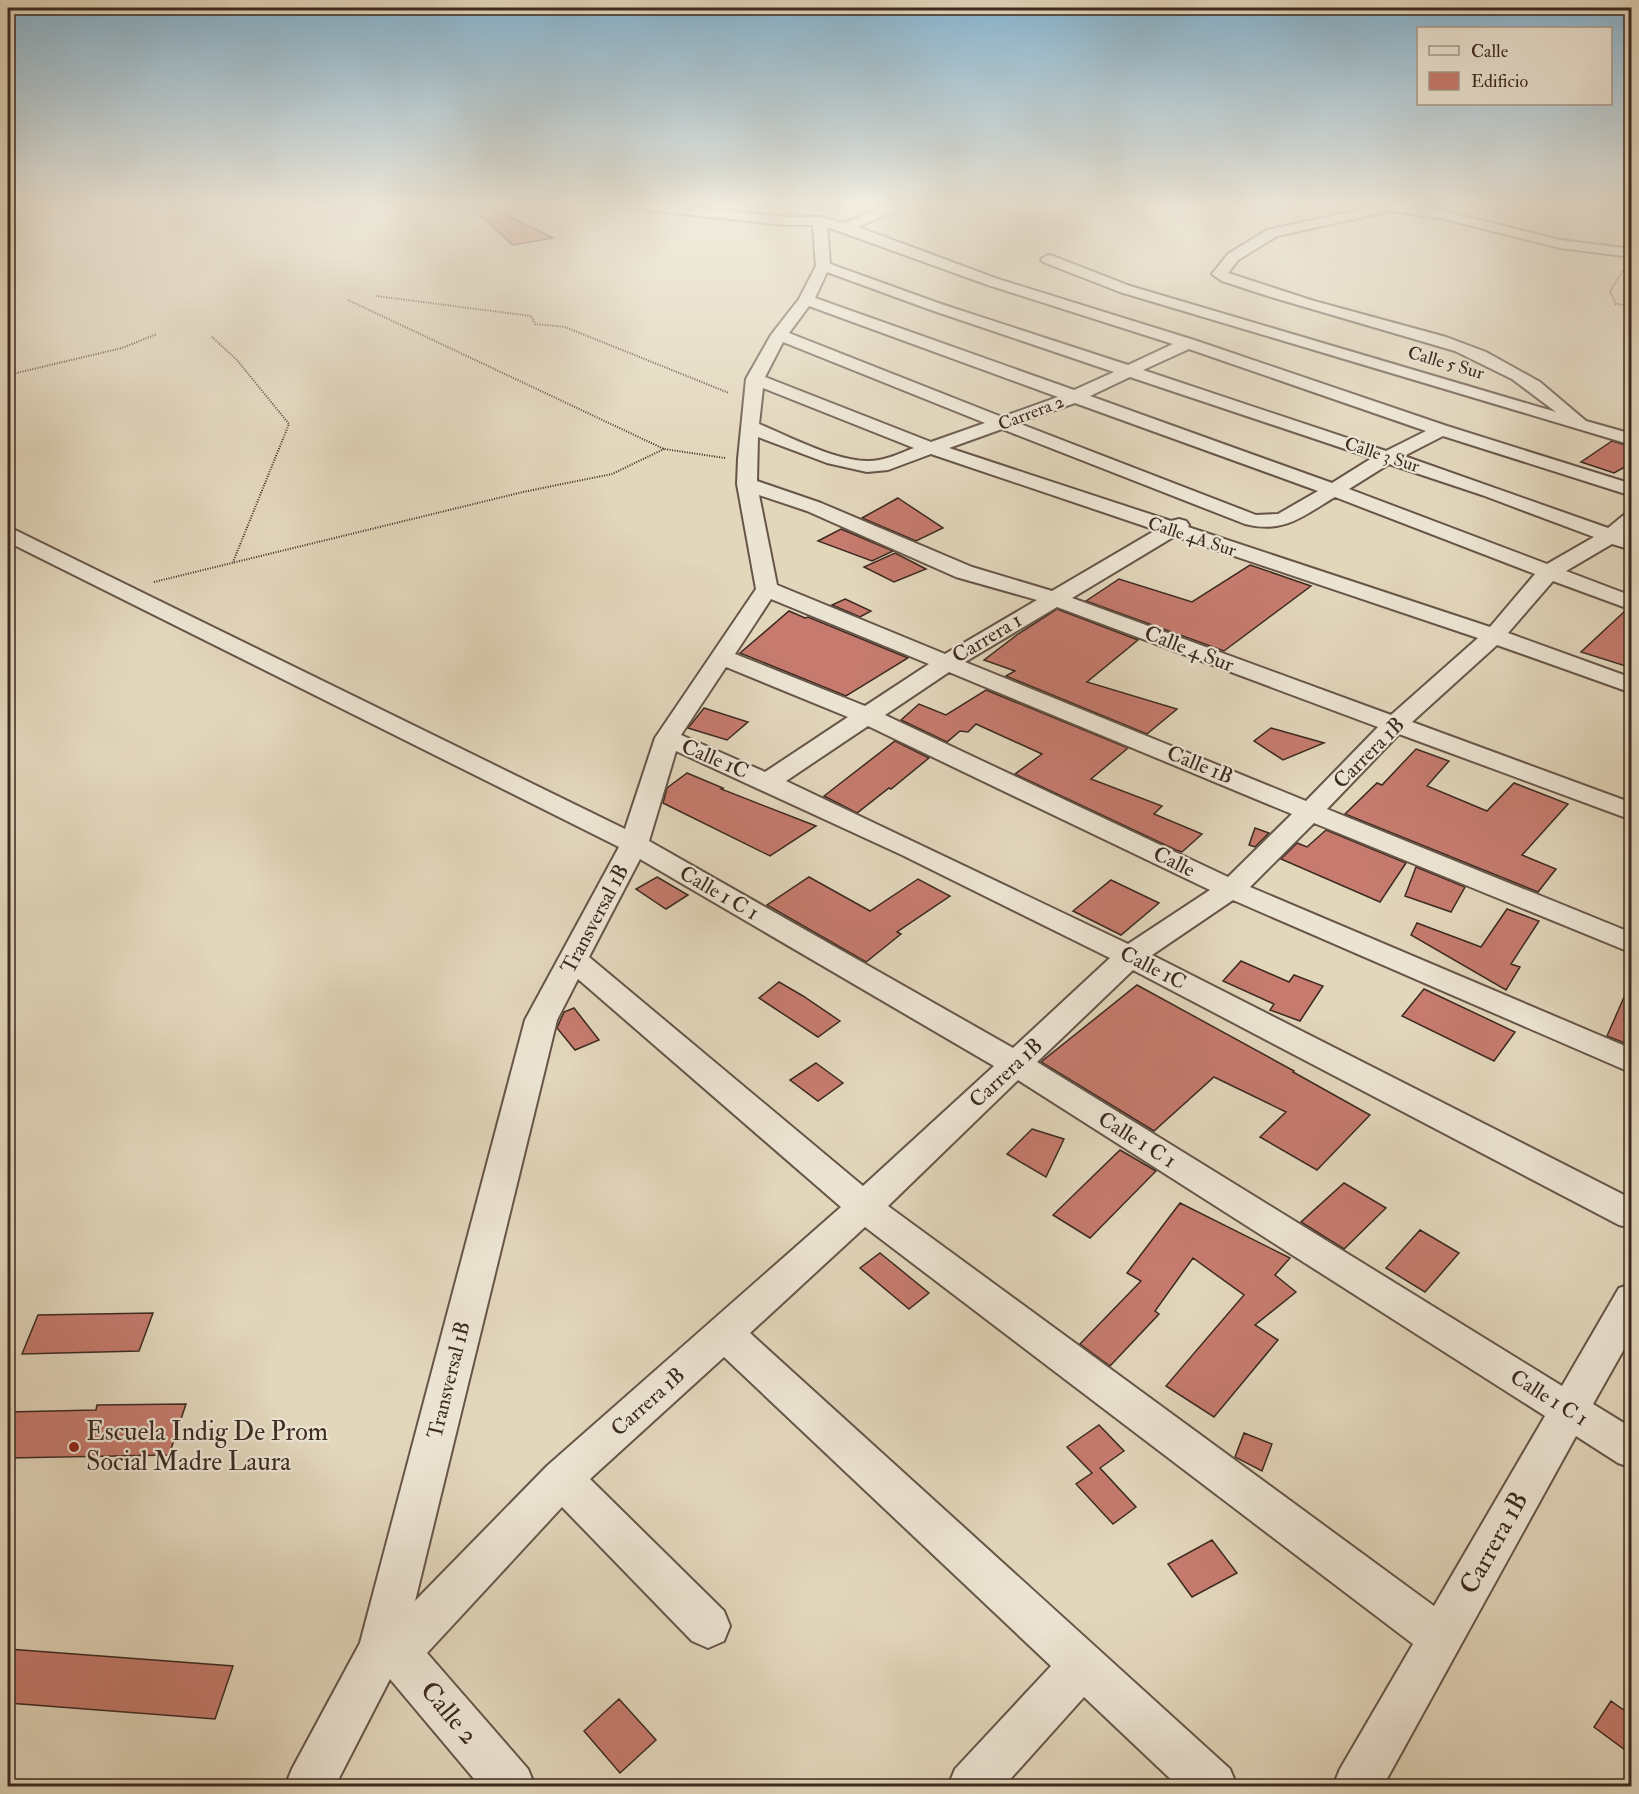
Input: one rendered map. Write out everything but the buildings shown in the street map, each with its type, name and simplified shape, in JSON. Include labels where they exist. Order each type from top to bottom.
[{"type":"street","points":[[767,589],[747,484],[747,459],[755,378],[779,335],[806,300],[813,287]]},
{"type":"street","name":"Calle 3 Sur","points":[[880,287],[1130,372],[1624,533]]},
{"type":"street","points":[[1008,287],[1188,343],[1441,430],[1632,490]]},
{"type":"street","name":"Calle 5 Sur","points":[[1119,287],[1632,440]]},
{"type":"street","points":[[1254,287],[1474,352],[1517,374],[1554,400],[1579,423]]},
{"type":"street","points":[[806,300],[1334,490],[1632,604]]},
{"type":"street","points":[[1286,310],[1305,303]]},
{"type":"street","points":[[1207,350],[1248,325],[1267,318]]},
{"type":"street","points":[[779,335],[1252,520],[1274,522],[1282,520],[1388,457],[1441,430]]},
{"type":"street","name":"Carrera 2","points":[[750,427],[847,463],[867,468],[881,466],[1074,397],[1188,343]]},
{"type":"street","name":"Calle 4A Sur","points":[[755,378],[931,448],[1170,530],[1494,636],[1632,686]]},
{"type":"street","name":"Calle 4 Sur","points":[[747,484],[814,507],[964,572],[1053,598],[1394,726],[1632,812]]},
{"type":"street","name":"Carrera 1","points":[[767,782],[948,662],[1170,530],[1216,507]]},
{"type":"street","name":"Carrera 1B","points":[[309,1786],[389,1651],[562,1479],[864,1207],[1130,956],[1231,890],[1394,726],[1494,636],[1549,572],[1624,533]]},
{"type":"street","name":"Calle 1 C 1","points":[[8,534],[634,844],[1016,1064],[1632,1450]]},
{"type":"street","name":"Transversal 1B","points":[[389,1651],[542,1020],[634,844],[667,738],[767,589]]},
{"type":"street","name":"Calle 1B","points":[[767,589],[1632,944]]},
{"type":"street","name":"Calle","points":[[720,656],[867,716],[1231,890],[1632,1062]]},
{"type":"street","name":"Calle 1C","points":[[667,738],[767,782],[1130,956],[1632,1215]]},
{"type":"street","points":[[574,960],[864,1207],[1442,1638]]},
{"type":"street","name":"Carrera 1B","points":[[1357,1786],[1632,1299]]},
{"type":"street","points":[[724,1333],[1213,1786]]},
{"type":"street","points":[[562,1479],[708,1626]]},
{"type":"street","name":"Calle 2","points":[[389,1651],[511,1786]]},
{"type":"street","points":[[972,1786],[1083,1665]]},
{"type":"path","points":[[1613,287],[1610,291],[1617,304],[1632,306]]},
{"type":"path","points":[[376,296],[531,316],[535,324],[565,327],[752,402]]},
{"type":"path","points":[[348,300],[664,449],[747,459]]},
{"type":"path","points":[[8,375],[122,348],[157,334]]},
{"type":"path","points":[[212,337],[237,360],[289,424],[233,563]]},
{"type":"path","points":[[127,594],[136,586],[523,492],[612,474],[664,449]]},
{"type":"place","name":"Escuela Indig De Prom Social Madre Laura","points":[[74,1447]]}]
